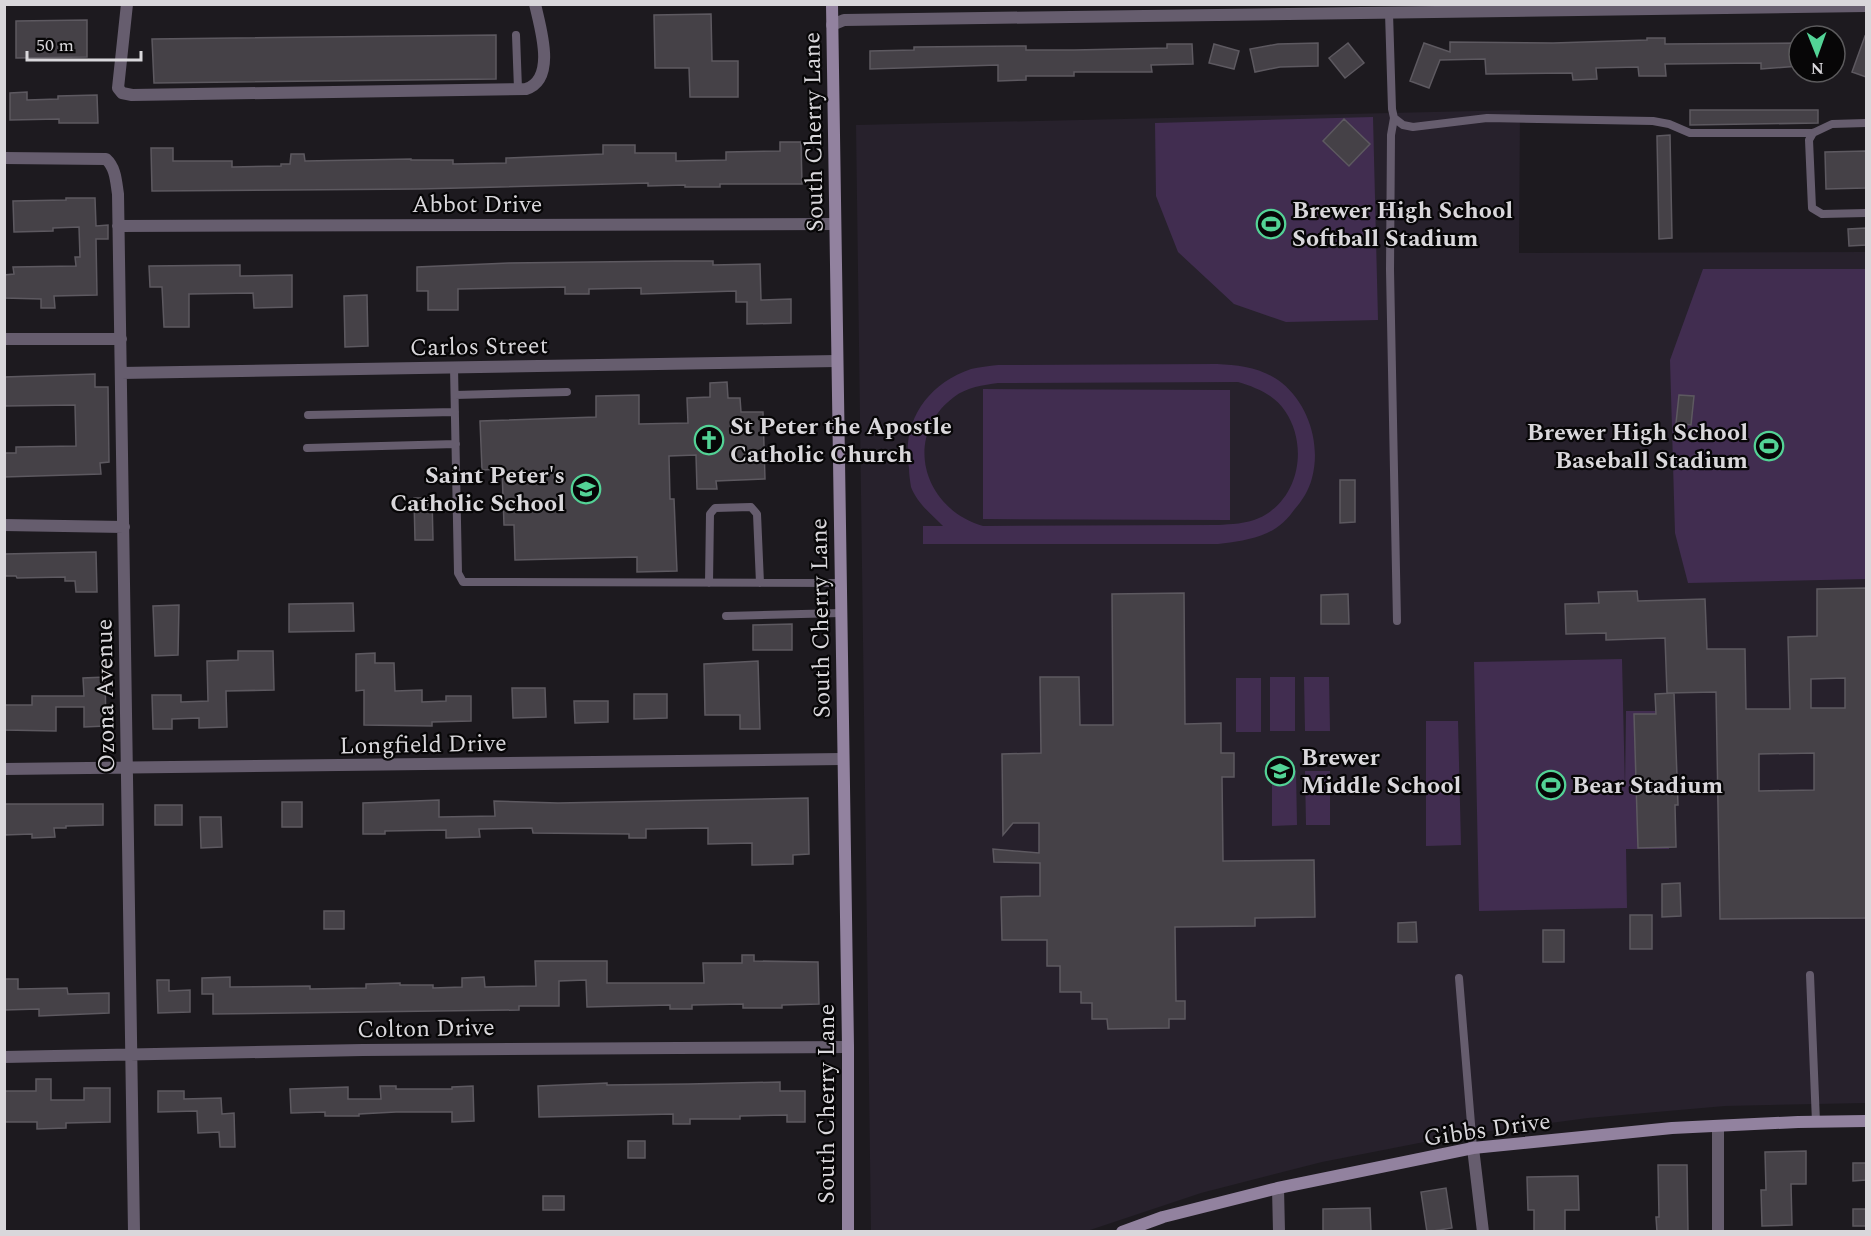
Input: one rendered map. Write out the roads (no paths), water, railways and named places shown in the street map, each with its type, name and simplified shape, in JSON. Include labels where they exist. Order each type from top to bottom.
[{"type":"street","points":[[127,4],[118,88],[122,93],[132,94],[532,87],[542,73],[545,50],[535,4]]},
{"type":"street","name":"South Cherry Lane","points":[[832,4],[848,1047],[848,1232]]},
{"type":"street","points":[[832,25],[844,20],[1866,6]]},
{"type":"street","name":"Ozona Avenue","points":[[4,158],[106,159],[115,172],[118,194],[134,1232]]},
{"type":"street","name":"Abbot Drive","points":[[118,226],[835,224]]},
{"type":"street","points":[[4,339],[121,339]]},
{"type":"street","name":"Carlos Street","points":[[121,373],[837,361]]},
{"type":"street","points":[[4,525],[124,527]]},
{"type":"street","name":"Longfield Drive","points":[[4,769],[842,759]]},
{"type":"street","name":"Colton Drive","points":[[4,1057],[375,1049],[848,1047]]},
{"type":"street","name":"Gibbs Drive","points":[[1122,1232],[1163,1217],[1278,1188],[1473,1148],[1660,1129],[1866,1121]]},
{"type":"street","points":[[1718,1126],[1718,1232]]},
{"type":"street","points":[[1473,1148],[1483,1232]]},
{"type":"street","points":[[1278,1188],[1279,1232]]},
{"type":"lane","points":[[1389,13],[1394,118],[1391,135],[1390,270],[1397,621]]},
{"type":"lane","points":[[516,35],[518,89]]},
{"type":"lane","points":[[1394,118],[1403,125],[1413,127],[1499,118],[1653,120],[1669,123],[1690,133],[1813,133],[1832,124],[1866,123]]},
{"type":"lane","points":[[1813,133],[1809,140],[1812,208],[1822,214],[1866,213]]},
{"type":"lane","points":[[454,367],[459,573],[463,582],[840,583]]},
{"type":"lane","points":[[454,395],[567,392]]},
{"type":"lane","points":[[308,415],[455,412]]},
{"type":"lane","points":[[308,448],[456,444]]},
{"type":"lane","points":[[709,583],[710,514],[715,508],[751,507],[757,514],[760,583]]},
{"type":"lane","points":[[726,616],[841,613]]},
{"type":"lane","points":[[1810,975],[1816,1122]]},
{"type":"lane","points":[[1459,978],[1473,1148]]},
{"type":"place","name":"Brewer High School Softball Stadium","points":[[1271,224]]},
{"type":"place","name":"St Peter the Apostle Catholic Church","points":[[709,440]]},
{"type":"place","name":"Brewer High School Baseball Stadium","points":[[1769,446]]},
{"type":"place","name":"Saint Peter's Catholic School","points":[[586,489]]},
{"type":"place","name":"Brewer Middle School","points":[[1280,771]]},
{"type":"place","name":"Bear Stadium","points":[[1551,785]]}]
